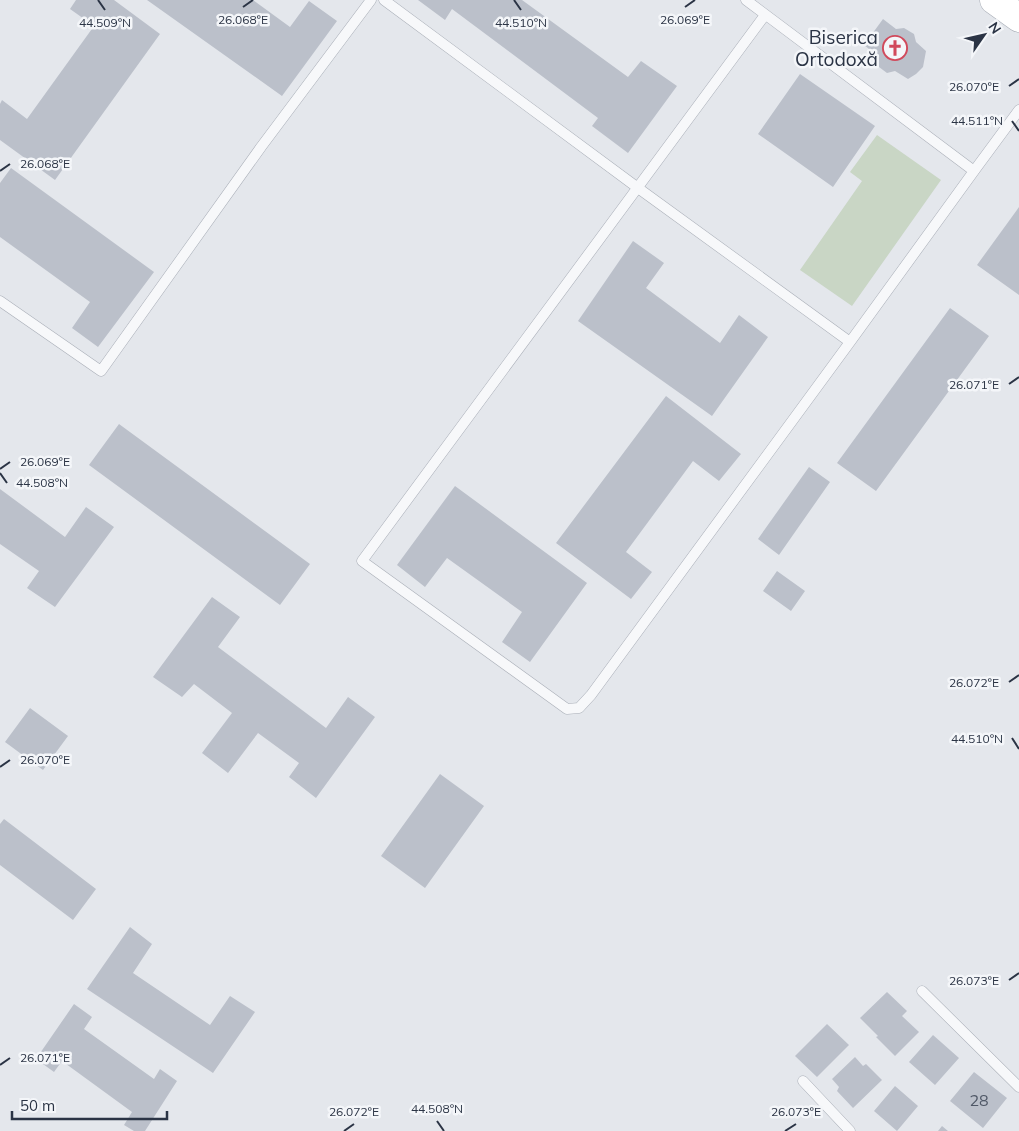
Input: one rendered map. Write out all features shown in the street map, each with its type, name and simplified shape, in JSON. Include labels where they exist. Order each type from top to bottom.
[{"type":"street","points":[[994,0],[1019,18]]},
{"type":"lane","points":[[0,301],[101,370],[261,147],[371,0]]},
{"type":"lane","points":[[384,0],[850,342]]},
{"type":"lane","points":[[746,0],[974,171]]},
{"type":"lane","points":[[766,14],[362,561],[567,709],[578,708],[592,695],[1019,110]]},
{"type":"lane","points":[[922,991],[1019,1087]]},
{"type":"lane","points":[[803,1081],[850,1131]]},
{"type":"green space","points":[[877,135],[941,180],[852,306],[800,270],[862,181],[850,172]]},
{"type":"building","points":[[76,0],[114,0],[160,34],[55,180],[0,140],[0,104],[2,100],[27,119],[94,26],[70,9]]},
{"type":"building","points":[[147,0],[253,0],[290,27],[309,1],[337,21],[282,96]]},
{"type":"building","points":[[418,0],[522,0],[628,77],[641,61],[677,86],[628,153],[592,126],[598,118],[452,9],[445,20]]},
{"type":"building","name":"Biserica Ortodoxă","points":[[883,19],[896,29],[904,28],[914,34],[916,42],[926,51],[923,67],[908,79],[895,71],[887,73],[879,67],[878,56],[864,45]]},
{"type":"building","points":[[800,74],[875,126],[833,187],[758,134]]},
{"type":"building","points":[[11,168],[154,272],[98,347],[72,328],[90,302],[0,237],[0,183]]},
{"type":"building","points":[[1019,207],[1019,295],[977,265]]},
{"type":"building","points":[[633,241],[664,263],[646,288],[720,343],[739,315],[768,337],[712,416],[578,321]]},
{"type":"building","points":[[950,308],[989,336],[876,491],[837,463]]},
{"type":"building","points":[[666,396],[741,454],[719,481],[693,461],[626,552],[652,572],[631,599],[556,543]]},
{"type":"building","points":[[119,424],[310,564],[280,605],[89,465]]},
{"type":"building","points":[[809,467],[830,482],[779,555],[758,539]]},
{"type":"building","points":[[455,486],[587,583],[530,662],[502,642],[522,612],[447,558],[425,587],[397,565]]},
{"type":"building","points":[[0,489],[65,537],[86,507],[114,527],[55,607],[27,588],[39,571],[0,544]]},
{"type":"building","points":[[777,571],[805,591],[791,611],[763,591]]},
{"type":"building","points":[[212,597],[240,617],[218,647],[326,728],[348,697],[375,717],[316,798],[289,777],[299,763],[258,733],[228,773],[202,753],[232,713],[194,684],[182,697],[153,677]]},
{"type":"building","points":[[30,708],[68,736],[43,770],[5,742]]},
{"type":"building","points":[[440,774],[484,806],[425,888],[381,856]]},
{"type":"building","points":[[4,819],[96,889],[73,920],[0,865],[0,824]]},
{"type":"building","points":[[130,927],[152,944],[133,973],[210,1025],[230,996],[255,1012],[213,1073],[87,989]]},
{"type":"building","points":[[887,992],[907,1011],[902,1016],[919,1032],[895,1056],[860,1018]]},
{"type":"building","points":[[74,1004],[92,1017],[84,1029],[154,1079],[160,1069],[177,1081],[145,1131],[134,1131],[124,1125],[132,1112],[62,1061],[54,1072],[36,1059]]},
{"type":"building","points":[[827,1024],[849,1045],[817,1077],[795,1056]]},
{"type":"building","points":[[933,1035],[959,1058],[935,1085],[909,1062]]},
{"type":"building","points":[[855,1057],[863,1066],[866,1064],[882,1080],[853,1108],[837,1091],[839,1087],[832,1079]]},
{"type":"building","points":[[974,1072],[1007,1098],[983,1128],[950,1101]]},
{"type":"building","points":[[895,1086],[918,1106],[897,1131],[874,1111]]},
{"type":"building","points":[[942,1126],[948,1131],[938,1131]]},
{"type":"place","name":"Biserica Ortodoxă","points":[[895,48]]}]
